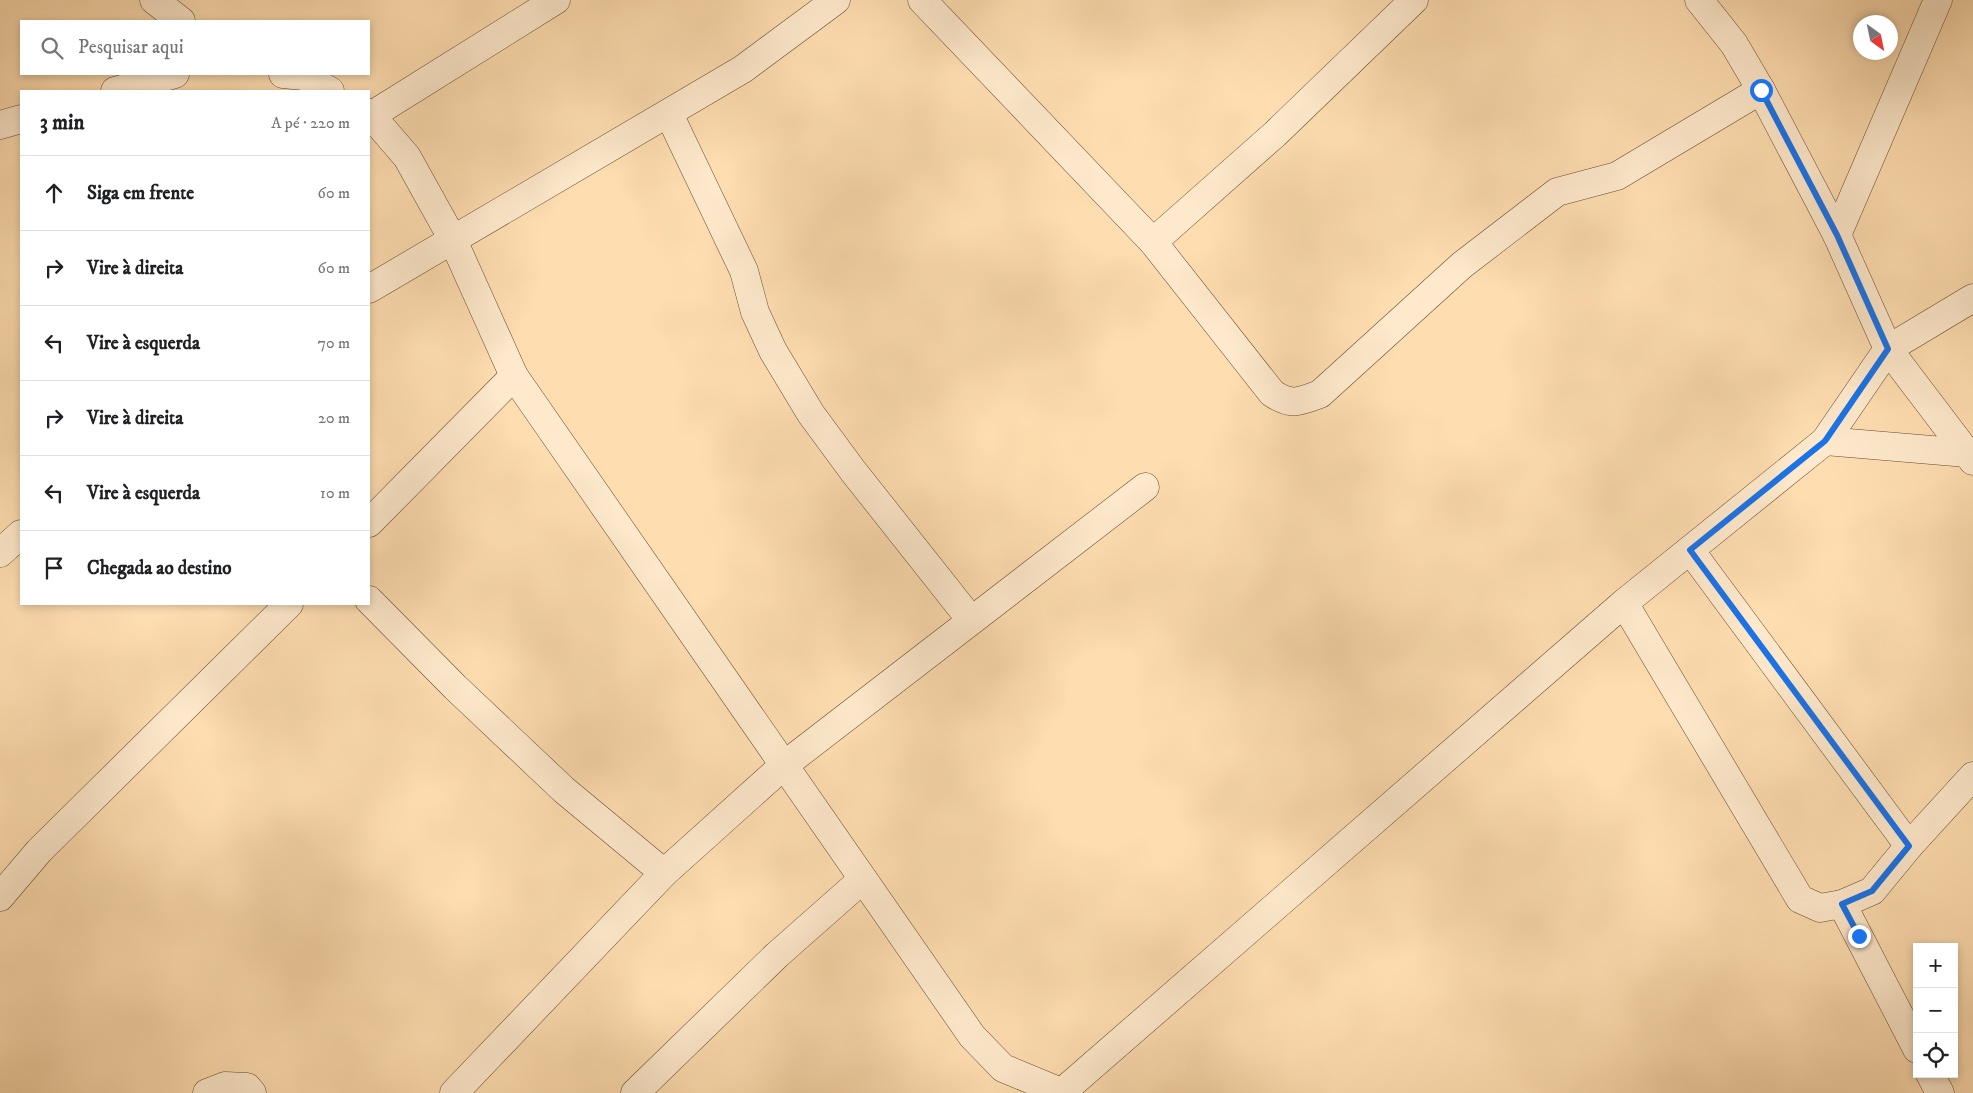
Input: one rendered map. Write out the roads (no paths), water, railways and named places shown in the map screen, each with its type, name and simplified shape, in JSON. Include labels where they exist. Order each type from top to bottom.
[{"type":"street","points":[[154,0],[180,20]]},
{"type":"street","points":[[556,0],[370,114],[407,157],[452,238],[514,376],[972,1036],[1003,1068],[1062,1093],[1624,603],[1825,441],[1888,349],[1973,298]]},
{"type":"street","points":[[370,288],[452,238],[669,114],[743,69],[836,0]]},
{"type":"street","points":[[922,0],[1153,242],[1272,392],[1284,401],[1299,402],[1320,394],[1462,265],[1557,192],[1617,176],[1761,90]]},
{"type":"street","points":[[1153,242],[1275,134],[1414,0]]},
{"type":"street","points":[[1699,0],[1734,44],[1761,90],[1837,235],[1888,349],[1970,457]]},
{"type":"street","points":[[1837,235],[1938,0]]},
{"type":"street","points":[[119,90],[171,75]]},
{"type":"street","points":[[294,75],[304,76],[328,90]]},
{"type":"street","points":[[669,114],[744,270],[755,312],[773,351],[811,414],[852,471],[971,620]]},
{"type":"street","points":[[0,125],[20,119]]},
{"type":"street","points":[[370,522],[514,376]]},
{"type":"street","points":[[1825,441],[1970,457]]},
{"type":"street","points":[[454,1093],[664,873],[783,766],[1145,487]]},
{"type":"street","points":[[0,553],[20,535]]},
{"type":"street","points":[[1690,550],[1909,846]]},
{"type":"street","points":[[370,601],[454,688],[557,783],[664,873]]},
{"type":"street","points":[[1624,603],[1800,899],[1820,908],[1842,904],[1872,891],[1909,846],[1973,776]]},
{"type":"street","points":[[0,897],[39,851],[288,605]]},
{"type":"street","points":[[635,1093],[777,955],[863,879]]},
{"type":"street","points":[[1842,904],[1913,1041]]},
{"type":"street","points":[[1932,1078],[1940,1093]]},
{"type":"street","points":[[207,1093],[225,1086],[247,1087],[252,1093]]}]
